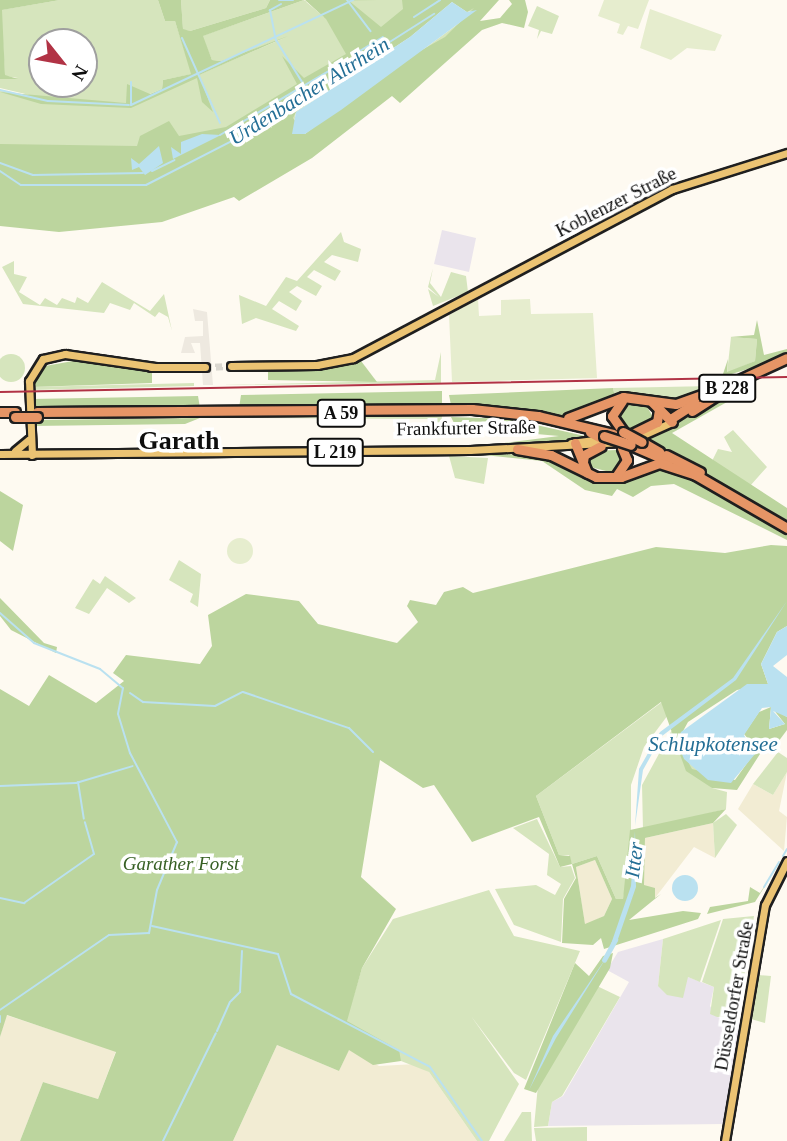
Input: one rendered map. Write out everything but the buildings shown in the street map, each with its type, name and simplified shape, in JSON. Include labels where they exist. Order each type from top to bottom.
[{"type":"highway","name":"Frankfurter Straße","points":[[671,420],[715,390],[787,360]]},
{"type":"highway","name":"Frankfurter Straße","points":[[671,420],[749,376],[787,360]]},
{"type":"highway","points":[[538,416],[574,419],[623,397],[658,404],[688,402],[715,390]]},
{"type":"highway","points":[[615,477],[627,463],[611,416],[620,401],[642,399],[658,404],[671,420]]},
{"type":"highway","points":[[585,473],[584,455],[657,422],[658,404]]},
{"type":"highway","name":"A 59","points":[[446,411],[517,417],[618,439],[696,475],[787,526]]},
{"type":"highway","name":"A 59","points":[[0,415],[446,411],[538,416],[659,452],[787,526]]},
{"type":"highway","points":[[574,447],[585,473]]},
{"type":"highway","points":[[517,449],[551,455],[585,473],[615,477],[659,463],[696,475]]},
{"type":"main road","name":"Koblenzer Straße","points":[[231,366],[286,365],[352,354],[467,298],[672,188],[787,153]]},
{"type":"main road","points":[[30,453],[30,376],[40,363],[65,354],[155,366],[205,366]]},
{"type":"main road","points":[[29,405],[30,453]]},
{"type":"main road","name":"Frankfurter Straße","points":[[0,452],[574,447],[618,439],[671,420]]},
{"type":"main road","name":"Frankfurter Straße","points":[[0,452],[574,447],[618,439]]},
{"type":"main road","points":[[15,451],[28,440]]},
{"type":"main road","name":"Düsseldorfer Straße","points":[[726,1141],[765,905],[787,861]]},
{"type":"shaded area","points":[[442,230],[476,238],[469,272],[434,264]]},
{"type":"shaded area","points":[[193,309],[207,312],[213,385],[203,385],[200,343],[191,343],[195,353],[181,353],[185,337],[203,336],[203,321],[195,321]]},
{"type":"shaded area","points":[[787,772],[779,811],[787,817],[784,851],[738,809],[753,784],[773,795]]},
{"type":"shaded area","points":[[713,823],[715,858],[694,847],[655,898],[643,885],[645,838]]},
{"type":"shaded area","points":[[595,860],[612,899],[604,916],[585,925],[576,867]]},
{"type":"shaded area","points":[[663,939],[658,986],[688,977],[714,987],[710,1006],[717,1017],[741,1023],[724,1124],[548,1126],[552,1102],[563,1096],[629,982],[607,970],[618,952]]},
{"type":"shaded area","points":[[6,1015],[116,1051],[98,1099],[43,1082],[20,1141],[0,1141],[0,1037]]},
{"type":"shaded area","points":[[277,1045],[339,1071],[349,1049],[379,1066],[416,1064],[429,1072],[477,1141],[233,1141]]},
{"type":"green space","points":[[0,0],[60,0],[2,10],[5,75],[18,79],[0,79]]},
{"type":"green space","points":[[60,0],[158,0],[165,21],[175,21],[192,74],[163,80],[162,89],[127,103],[76,102],[129,105],[284,38],[221,61],[212,60],[202,36],[304,0],[324,17],[348,0],[487,0],[476,10],[467,12],[452,2],[410,37],[296,112],[292,134],[305,134],[471,14],[435,47],[263,169],[145,211],[83,220],[0,210],[0,90],[40,100],[98,98],[98,28],[28,28],[28,95],[0,88],[0,79],[18,78],[5,76],[1,10]],"holes":[[[198,135],[220,135],[173,159],[171,147],[181,154],[178,145]]]},
{"type":"green space","points":[[158,0],[181,0],[183,29],[190,31],[266,8],[270,0],[304,0],[203,36],[212,60],[221,61],[288,36],[199,75],[213,112],[202,102],[197,78],[131,108],[41,104],[0,92],[28,94],[28,98],[126,103],[127,84],[150,94],[162,89],[163,80],[191,74],[175,21],[165,21]]},
{"type":"green space","points":[[181,0],[270,0],[266,8],[190,31],[183,30]]},
{"type":"green space","points":[[305,0],[348,0],[381,27],[403,9],[402,0],[499,0],[480,21],[500,18],[512,4],[509,0],[525,0],[528,12],[524,28],[502,23],[482,30],[400,103],[392,96],[312,158],[239,201],[234,197],[162,222],[59,232],[0,226],[0,144],[137,146],[140,136],[169,121],[179,136],[226,127],[297,84],[282,56],[304,78],[346,54],[326,19]],"holes":[[[452,2],[467,12],[474,8],[445,37],[395,65],[305,134],[293,118],[296,112],[410,37]]]},
{"type":"green space","points":[[604,0],[649,0],[638,29],[628,26],[623,35],[617,33],[620,24],[598,16]]},
{"type":"green space","points":[[537,6],[559,16],[552,34],[541,31],[537,39],[539,30],[528,26]]},
{"type":"green space","points":[[650,9],[722,35],[715,51],[687,48],[671,60],[640,48]]},
{"type":"green space","points":[[341,232],[344,242],[361,249],[358,262],[332,255],[324,262],[341,271],[335,281],[314,270],[307,277],[322,286],[316,296],[297,286],[289,292],[302,301],[296,311],[279,301],[272,309],[299,326],[296,331],[256,318],[242,324],[239,295],[266,306],[286,277],[297,281]]},
{"type":"green space","points":[[14,261],[14,274],[27,277],[19,292],[40,305],[45,298],[57,305],[62,298],[75,303],[77,297],[88,303],[102,282],[150,311],[164,294],[172,331],[168,317],[159,312],[155,317],[134,303],[130,310],[110,303],[104,313],[23,304],[2,267]]},
{"type":"green space","points":[[433,268],[430,283],[441,297],[451,272],[466,276],[468,292],[433,306],[428,289],[439,297],[428,287]]},
{"type":"green space","points":[[478,299],[479,316],[501,315],[501,300],[530,299],[531,314],[593,313],[597,378],[452,382],[449,315]]},
{"type":"green space","points":[[757,320],[764,355],[787,349],[787,357],[722,377],[728,359],[727,372],[755,361],[757,339],[730,337],[754,335]]},
{"type":"green space","points":[[731,337],[757,339],[755,361],[727,373]]},
{"type":"green space","points":[[441,352],[441,383],[219,385],[435,380]]},
{"type":"green space","points":[[11,354],[21,358],[25,368],[21,378],[11,382],[1,378],[-3,368],[1,358]]},
{"type":"green space","points":[[358,357],[377,382],[268,380],[268,369]]},
{"type":"green space","points":[[73,361],[152,369],[152,383],[32,387],[45,366]]},
{"type":"green space","points":[[194,383],[194,386],[32,390],[32,387]]},
{"type":"green space","points":[[737,385],[743,393],[672,433],[787,508],[787,520],[643,440]]},
{"type":"green space","points":[[712,386],[668,402],[644,394],[615,397],[613,388]]},
{"type":"green space","points":[[613,388],[615,397],[564,416],[451,405],[449,395]]},
{"type":"green space","points":[[442,391],[442,405],[239,408],[241,395]]},
{"type":"green space","points":[[198,396],[200,408],[31,410],[31,399]]},
{"type":"green space","points":[[645,403],[654,419],[630,431],[622,428],[615,412],[621,404]]},
{"type":"green space","points":[[442,416],[440,434],[436,419],[241,418]]},
{"type":"green space","points":[[451,417],[510,419],[598,439],[503,443],[559,436],[456,427]]},
{"type":"green space","points":[[200,418],[185,424],[32,426],[32,420]]},
{"type":"green space","points":[[733,430],[767,467],[750,486],[711,463],[718,449],[732,452],[724,437]]},
{"type":"green space","points":[[616,450],[624,458],[614,473],[586,466],[594,451]]},
{"type":"green space","points":[[465,453],[541,455],[604,483],[655,467],[681,471],[787,532],[787,540],[674,484],[651,486],[633,497],[617,489],[612,496],[585,490],[542,461]]},
{"type":"green space","points":[[449,456],[488,458],[484,484],[455,478]]},
{"type":"green space","points":[[0,491],[23,505],[13,551],[0,541]]},
{"type":"green space","points":[[240,538],[249,542],[253,551],[249,560],[240,564],[231,560],[227,551],[231,542]]},
{"type":"green space","name":"Garather Forst","points":[[771,545],[787,546],[787,626],[777,632],[761,664],[768,684],[737,690],[688,722],[677,742],[692,769],[735,780],[750,759],[754,746],[744,734],[759,712],[771,707],[769,729],[785,724],[773,709],[787,717],[787,730],[775,746],[767,743],[737,790],[712,788],[686,771],[661,702],[536,796],[559,855],[570,856],[572,864],[560,867],[539,817],[472,842],[434,785],[423,788],[380,760],[361,877],[396,909],[362,968],[347,1021],[399,1050],[401,1061],[373,1065],[349,1050],[339,1071],[277,1045],[233,1141],[20,1141],[43,1082],[98,1099],[116,1052],[7,1015],[0,1037],[0,689],[29,706],[49,675],[96,703],[124,681],[113,673],[126,655],[200,664],[212,646],[208,615],[246,594],[299,601],[318,624],[397,643],[418,622],[407,606],[410,600],[436,605],[444,592],[463,587],[473,593],[656,547],[725,553]]},
{"type":"green space","points":[[179,560],[201,574],[198,607],[190,602],[193,594],[169,580]]},
{"type":"green space","points":[[105,576],[136,598],[129,603],[107,588],[89,614],[75,608],[93,579],[100,584]]},
{"type":"green space","points":[[0,598],[44,643],[57,647],[56,653],[11,630],[0,616]]},
{"type":"green space","points":[[662,702],[668,715],[644,747],[631,785],[631,856],[623,899],[616,899],[597,856],[572,864],[569,855],[559,855],[536,796]]},
{"type":"green space","points":[[673,728],[712,788],[727,792],[726,809],[643,830],[642,785]]},
{"type":"green space","points":[[778,752],[787,758],[787,772],[773,795],[753,784]]},
{"type":"green space","points":[[726,809],[713,823],[645,838],[644,885],[655,888],[655,898],[661,894],[629,920],[683,911],[701,913],[698,919],[604,949],[601,938],[593,945],[562,943],[564,899],[576,878],[572,864],[597,856],[616,899],[623,899],[630,830]],"holes":[[[595,860],[612,899],[604,916],[585,924],[576,867]]]},
{"type":"green space","points":[[726,814],[737,825],[715,858],[713,823]]},
{"type":"green space","points":[[537,819],[560,867],[571,866],[575,878],[563,899],[561,942],[514,925],[495,889],[536,885],[555,895],[561,884],[547,875],[549,854],[513,828]]},
{"type":"green space","points":[[781,860],[755,902],[707,914],[710,907],[748,901],[750,887],[760,893]]},
{"type":"green space","points":[[489,890],[514,936],[580,951],[526,1080],[514,1073],[471,1016],[519,1084],[489,1141],[477,1141],[429,1072],[401,1061],[346,1021],[362,968],[393,919]]},
{"type":"green space","points":[[754,916],[738,1016],[717,1017],[710,1014],[714,987],[702,982],[723,919]]},
{"type":"green space","points":[[721,920],[700,982],[688,977],[683,998],[667,995],[658,986],[663,939]]},
{"type":"green space","points":[[613,953],[610,968],[536,1093],[524,1089],[575,963],[589,976],[603,956]]},
{"type":"green space","points":[[758,975],[771,976],[765,1023],[751,1019]]},
{"type":"green space","points":[[597,986],[620,997],[562,1096],[552,1102],[548,1126],[534,1127],[538,1085]]},
{"type":"green space","points":[[522,1112],[531,1112],[532,1141],[504,1141]]},
{"type":"green space","points":[[587,1127],[587,1141],[536,1141],[534,1128]]},
{"type":"water","points":[[452,2],[467,12],[477,10],[341,110],[305,134],[292,134],[296,112],[410,37]]},
{"type":"water","points":[[202,134],[221,135],[173,159],[171,147],[181,154],[181,142]]},
{"type":"water","points":[[159,146],[163,163],[145,175],[139,167],[132,170],[131,158],[139,164]]},
{"type":"water","points":[[787,601],[736,680],[662,736],[643,770],[635,826],[639,769],[660,732],[733,678]]},
{"type":"water","name":"Schlupkotensee","points":[[787,626],[787,655],[773,666],[787,677],[787,717],[773,711],[785,724],[769,729],[771,707],[762,708],[744,735],[755,754],[731,783],[708,780],[684,759],[677,742],[681,732],[747,684],[768,684],[761,664],[777,632]]},
{"type":"water","points":[[635,831],[636,887],[617,942],[611,944],[631,886]]},
{"type":"water","points":[[685,875],[694,879],[698,888],[694,897],[685,901],[676,897],[672,888],[676,879]]},
{"type":"water","points":[[608,955],[556,1038],[529,1090],[553,1036]]},
{"type":"waterway","points":[[279,0],[293,0]]},
{"type":"waterway","points":[[347,0],[370,31]]},
{"type":"waterway","points":[[131,105],[353,0]]},
{"type":"waterway","points":[[414,17],[440,0]]},
{"type":"waterway","points":[[281,4],[270,10],[276,40],[302,82]]},
{"type":"waterway","name":"Urdenbacher Altrhein","points":[[0,171],[21,185],[146,185],[240,137],[434,14]]},
{"type":"waterway","points":[[358,52],[383,37]]},
{"type":"waterway","points":[[182,38],[220,123]]},
{"type":"waterway","points":[[220,135],[332,69]]},
{"type":"waterway","points":[[131,82],[131,105]]},
{"type":"waterway","points":[[0,90],[48,101],[129,105]]},
{"type":"waterway","points":[[152,171],[175,160]]},
{"type":"waterway","points":[[0,163],[33,175],[143,173]]},
{"type":"waterway","points":[[0,613],[34,643],[100,669],[123,688],[118,714],[130,753],[177,842],[157,890],[149,933],[109,935],[0,1010]]},
{"type":"waterway","points":[[130,693],[143,702],[215,706],[243,692],[349,728],[373,752]]},
{"type":"waterway","points":[[0,786],[76,783],[133,766]]},
{"type":"waterway","points":[[78,782],[84,819]]},
{"type":"waterway","points":[[0,898],[24,903],[94,854],[85,822]]},
{"type":"waterway","points":[[783,856],[787,849]]},
{"type":"waterway","points":[[764,887],[779,862]]},
{"type":"waterway","points":[[152,926],[278,954],[291,994],[430,1067],[482,1141]]},
{"type":"waterway","name":"Itter","points":[[604,960],[615,940]]},
{"type":"waterway","points":[[231,1001],[240,992],[242,951]]},
{"type":"waterway","points":[[217,1031],[230,1002]]},
{"type":"waterway","points":[[0,1016],[0,1022]]},
{"type":"waterway","points":[[163,1141],[216,1033]]},
{"type":"tunnel","points":[[205,367],[231,366]]},
{"type":"railway","points":[[0,392],[787,377]]},
{"type":"district","name":"Garath","points":[[179,441]]}]
